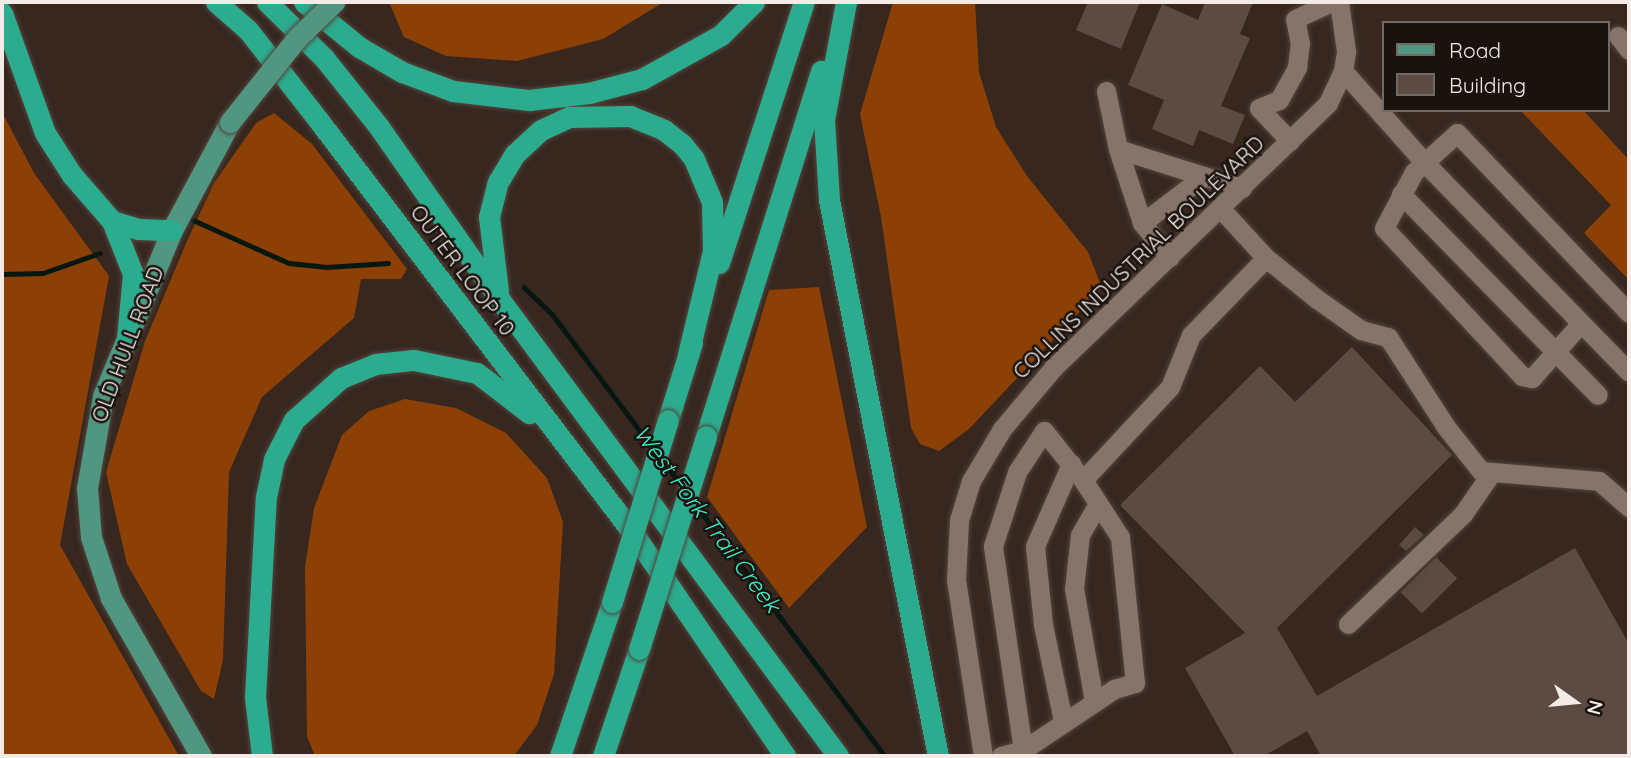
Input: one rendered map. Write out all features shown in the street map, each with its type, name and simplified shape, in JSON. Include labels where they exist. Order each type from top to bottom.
[{"type":"highway","name":"OUTER LOOP 10","points":[[216,2],[248,30],[312,111],[634,533],[785,756]]},
{"type":"highway","points":[[267,2],[324,58],[379,127],[500,300],[838,756]]},
{"type":"highway","points":[[304,2],[359,47],[402,72],[453,91],[529,100],[589,93],[642,79],[721,35],[754,2]]},
{"type":"highway","points":[[560,756],[804,2]]},
{"type":"highway","points":[[603,756],[844,2]]},
{"type":"highway","points":[[844,2],[824,120],[829,200],[938,756]]},
{"type":"highway","points":[[2,13],[45,133],[72,175],[112,220],[133,274],[127,339]]},
{"type":"highway","points":[[500,300],[488,230],[492,201],[507,165],[526,141],[555,122],[587,113],[630,116],[657,126],[682,144],[694,159],[712,202],[713,251],[688,354]]},
{"type":"highway","points":[[112,220],[138,229],[172,230]]},
{"type":"highway","points":[[262,756],[255,697],[266,497],[282,441],[308,403],[341,378],[375,363],[414,359],[454,365],[498,384],[580,464]]},
{"type":"highway","points":[[553,756],[579,700]]},
{"type":"main road","name":"OLD HULL ROAD","points":[[201,756],[111,598],[91,537],[87,488],[94,431],[127,339],[172,230],[230,122],[297,38],[334,2]]},
{"type":"street","points":[[1290,141],[1259,108],[1279,100],[1297,67],[1300,44],[1295,19],[1331,2]]},
{"type":"street","name":"COLLINS INDUSTRIAL BOULEVARD","points":[[984,756],[956,580],[956,540],[964,500],[980,463],[1027,397],[1328,103],[1343,71],[1346,51],[1339,2]]},
{"type":"street","points":[[1343,71],[1424,162],[1629,372]]},
{"type":"street","points":[[1106,91],[1118,149],[1142,223],[1170,257]]},
{"type":"street","points":[[1581,323],[1532,378],[1522,376],[1384,228],[1401,194],[1424,162],[1457,133],[1629,313]]},
{"type":"street","points":[[1118,149],[1242,188]]},
{"type":"street","points":[[1142,223],[1204,176]]},
{"type":"street","points":[[1401,194],[1598,395]]},
{"type":"street","points":[[1221,209],[1266,258],[1361,330],[1388,337],[1446,427],[1481,471],[1599,481],[1629,508]]},
{"type":"street","points":[[1083,480],[1170,387],[1191,335],[1266,258]]},
{"type":"street","points":[[1001,756],[1023,750],[1094,701],[1135,683],[1120,537],[1083,480],[1044,431],[1017,472],[993,546],[1023,750]]},
{"type":"street","points":[[1063,721],[1043,624],[1035,547],[1071,464]]},
{"type":"street","points":[[1348,624],[1463,514],[1492,472]]},
{"type":"street","points":[[1094,701],[1074,589],[1080,535],[1098,504]]},
{"type":"shaded area","points":[[389,2],[664,2],[603,39],[517,61],[446,56],[404,37]]},
{"type":"shaded area","points":[[893,2],[975,2],[979,72],[996,127],[1027,176],[1088,252],[1102,288],[969,429],[939,451],[920,444],[911,428],[881,217],[860,114]]},
{"type":"shaded area","points":[[2,112],[34,173],[109,276],[60,545],[179,756],[2,756]]},
{"type":"shaded area","points":[[1522,112],[1585,112],[1629,160],[1629,280],[1584,233],[1611,205]]},
{"type":"shaded area","points":[[274,113],[312,144],[407,269],[401,279],[361,279],[354,318],[262,397],[229,472],[223,660],[214,699],[201,691],[127,564],[106,472],[145,341],[214,183],[256,123]]},
{"type":"shaded area","points":[[819,287],[867,527],[789,608],[707,497],[769,290]]},
{"type":"shaded area","points":[[405,399],[456,408],[506,433],[547,478],[563,522],[554,674],[537,725],[514,756],[315,756],[307,736],[305,567],[314,508],[342,435],[369,411]]},
{"type":"building","points":[[1088,2],[1140,2],[1121,49],[1076,30]]},
{"type":"building","points":[[1205,2],[1253,2],[1240,34],[1250,38],[1221,106],[1245,115],[1233,144],[1199,130],[1193,146],[1152,129],[1164,100],[1128,85],[1162,4],[1198,20]]},
{"type":"building","points":[[1352,347],[1452,455],[1277,628],[1317,696],[1575,548],[1629,644],[1629,756],[1321,756],[1307,731],[1264,756],[1235,756],[1185,668],[1245,633],[1120,505],[1260,366],[1295,402]]},
{"type":"building","points":[[1415,527],[1424,535],[1406,551],[1399,545]]},
{"type":"building","points":[[1436,557],[1457,578],[1422,614],[1401,592]]},
{"type":"waterway","name":"West Fork Trail Creek","points":[[191,219],[289,263],[327,267],[388,263]]},
{"type":"waterway","name":"West Fork Trail Creek","points":[[2,274],[43,273],[100,253]]},
{"type":"waterway","name":"West Fork Trail Creek","points":[[524,287],[553,315],[653,448]]},
{"type":"waterway","name":"West Fork Trail Creek","points":[[663,461],[683,487]]},
{"type":"waterway","name":"West Fork Trail Creek","points":[[692,500],[885,756]]}]
